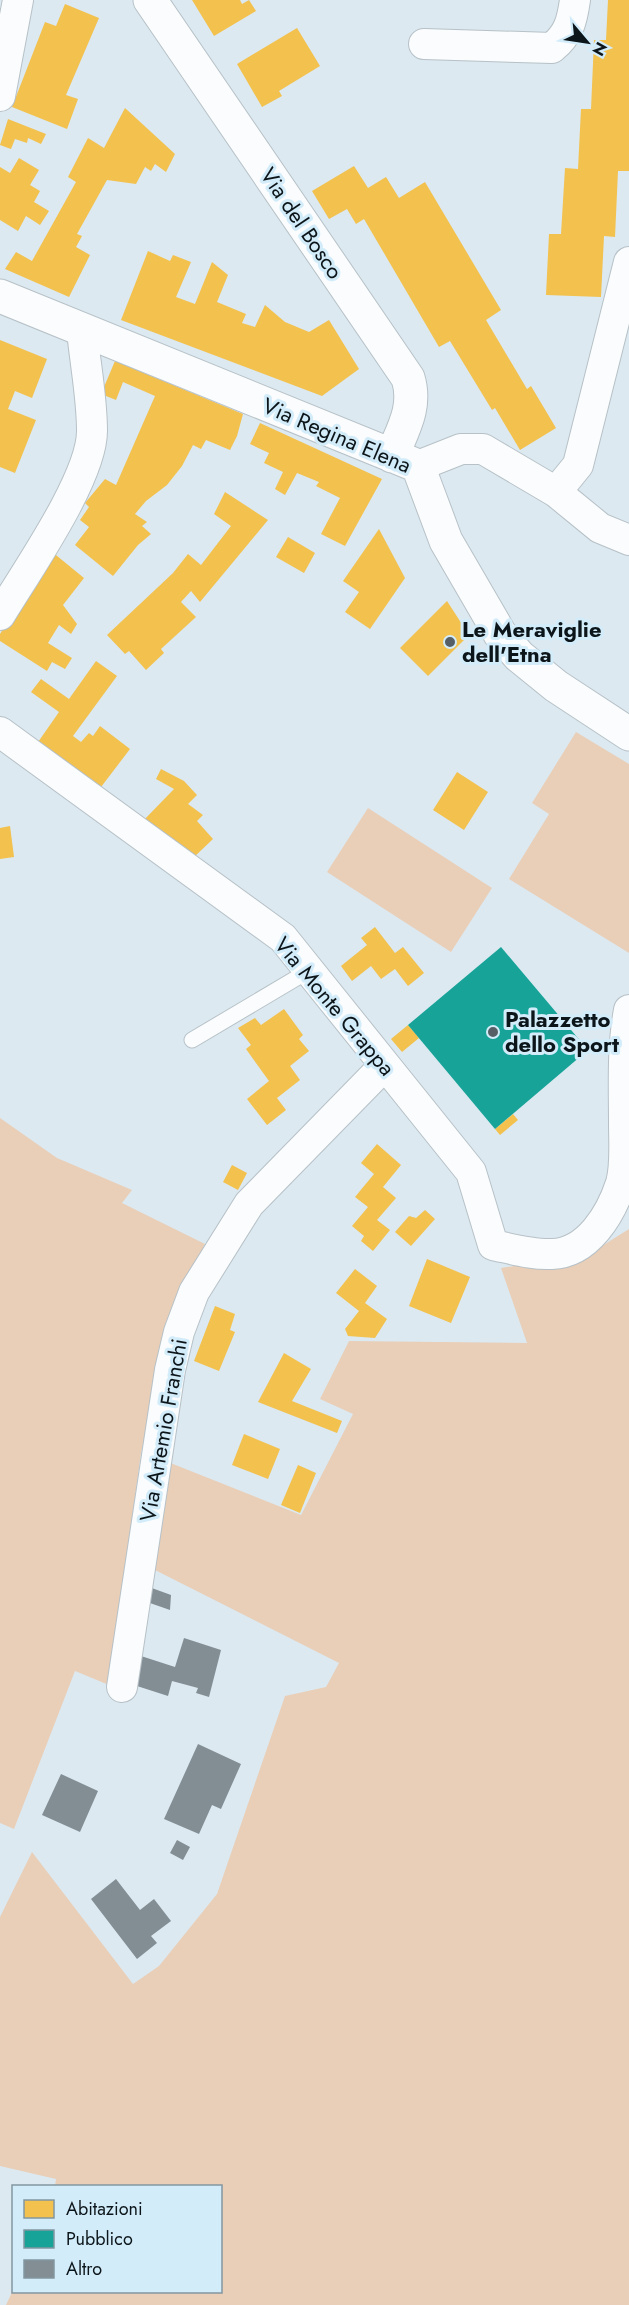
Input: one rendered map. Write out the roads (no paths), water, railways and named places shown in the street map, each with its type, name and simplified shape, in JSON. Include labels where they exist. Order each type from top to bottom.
[{"type":"street","points":[[0,96],[18,0]]},
{"type":"street","name":"Via del Bosco","points":[[150,0],[408,378],[412,393],[405,461]]},
{"type":"street","points":[[424,44],[552,48],[563,39],[568,29],[575,0]]},
{"type":"street","points":[[556,492],[578,465],[629,262]]},
{"type":"street","name":"Via Regina Elena","points":[[0,296],[405,461],[446,541],[500,634],[519,656],[556,686],[629,734]]},
{"type":"street","points":[[0,615],[65,506],[87,459],[92,432],[82,330]]},
{"type":"street","points":[[405,461],[461,448],[483,449],[556,492],[600,528],[629,540]]},
{"type":"street","name":"Via Monte Grappa","points":[[0,732],[283,938],[471,1172],[493,1245],[553,1254],[574,1248],[594,1234],[609,1210],[621,1182],[624,1140],[624,1038],[629,1010]]},
{"type":"street","name":"Via Artemio Franchi","points":[[122,1687],[170,1370],[179,1332],[194,1292],[249,1204],[385,1065]]},
{"type":"lane","points":[[192,1040],[310,970]]},
{"type":"place","name":"Le Meraviglie dell'Etna","points":[[450,642]]},
{"type":"place","name":"Palazzetto dello Sport","points":[[493,1032]]}]
